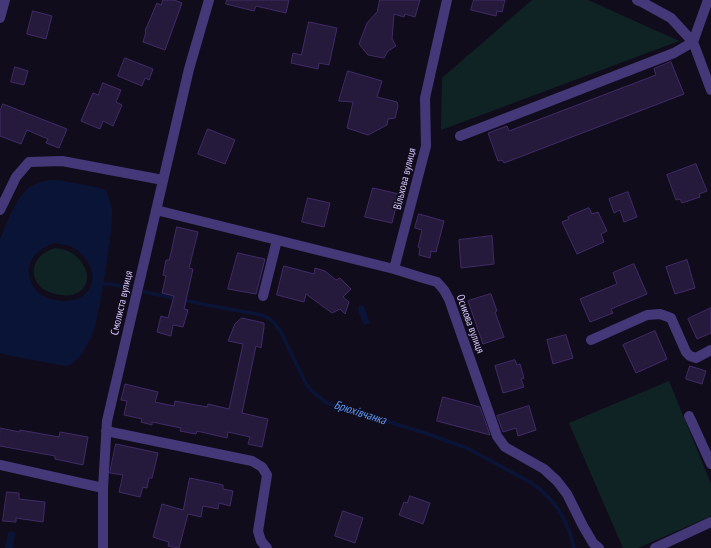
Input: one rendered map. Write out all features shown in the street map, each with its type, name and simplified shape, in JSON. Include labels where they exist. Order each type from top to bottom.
[{"type":"street","points":[[0,18],[5,0]]},
{"type":"street","name":"Смолиста вулиця","points":[[103,548],[102,488],[107,421],[189,69],[210,0]]},
{"type":"street","name":"Вільхова вулиця","points":[[394,269],[426,146],[425,98],[447,0]]},
{"type":"street","points":[[637,0],[671,18],[693,42],[711,90]]},
{"type":"street","points":[[460,136],[674,53],[693,42],[708,0]]},
{"type":"street","points":[[0,210],[16,177],[29,162],[62,161],[163,180]]},
{"type":"street","name":"Осикова вулиця","points":[[156,210],[394,269],[438,282],[449,299],[497,436],[505,447],[544,469],[557,481],[567,494],[583,526],[599,548]]},
{"type":"street","points":[[263,296],[277,240]]},
{"type":"street","points":[[591,340],[648,315],[660,314],[671,318],[686,352],[690,356],[696,358],[711,350]]},
{"type":"street","points":[[689,416],[711,464]]},
{"type":"street","points":[[106,431],[252,461],[262,467],[267,475],[258,531],[261,541],[267,548]]},
{"type":"street","points":[[0,464],[102,488]]},
{"type":"street","points":[[655,548],[711,522]]},
{"type":"green space","points":[[532,0],[588,0],[679,41],[441,130],[442,78]]},
{"type":"green space","points":[[55,248],[75,255],[86,270],[87,282],[79,292],[73,295],[51,293],[42,288],[37,282],[34,274],[34,267],[38,259],[45,253]]},
{"type":"green space","points":[[669,381],[711,484],[711,516],[638,548],[623,548],[569,423]]},
{"type":"water","points":[[59,180],[105,190],[108,194],[112,212],[111,231],[103,288],[96,323],[92,335],[82,354],[71,364],[66,366],[0,353],[0,240],[18,200],[29,187],[41,182]],"holes":[[[54,243],[70,246],[78,251],[84,256],[91,269],[93,276],[89,289],[84,295],[76,299],[64,301],[47,298],[37,292],[31,282],[29,275],[30,263],[37,253]]]},
{"type":"water","points":[[361,305],[364,307],[370,323],[364,325],[358,310],[359,306]]},
{"type":"water","points":[[11,531],[15,533],[13,548],[5,548],[8,533]]},
{"type":"building","points":[[163,0],[174,0],[182,3],[165,50],[143,42],[145,31],[157,3],[161,5]]},
{"type":"building","points":[[227,0],[289,0],[286,13],[256,6],[254,11],[226,4]]},
{"type":"building","points":[[380,0],[420,0],[415,17],[405,14],[404,17],[394,14],[392,39],[396,46],[388,51],[384,58],[368,55],[359,44],[367,23],[377,12]]},
{"type":"building","points":[[474,0],[505,0],[502,12],[497,11],[496,16],[471,10]]},
{"type":"building","points":[[33,11],[52,16],[46,39],[27,34]]},
{"type":"building","points":[[309,22],[337,28],[329,65],[319,63],[318,69],[291,63],[293,53],[301,55]]},
{"type":"building","points":[[125,58],[153,69],[149,80],[145,78],[142,86],[118,76]]},
{"type":"building","points":[[671,62],[684,94],[504,163],[502,160],[498,161],[488,133],[507,126],[509,131],[656,75],[654,69]]},
{"type":"building","points":[[15,67],[28,71],[24,85],[11,82]]},
{"type":"building","points":[[348,71],[382,81],[377,97],[397,102],[398,106],[395,118],[388,119],[387,125],[368,135],[347,128],[353,102],[339,101]]},
{"type":"building","points":[[103,83],[121,90],[116,102],[122,105],[113,126],[103,121],[100,129],[81,121],[93,93],[98,95]]},
{"type":"building","points":[[3,104],[67,129],[59,148],[46,143],[48,139],[27,130],[21,144],[0,136],[0,111]]},
{"type":"building","points":[[208,129],[235,140],[225,164],[198,154]]},
{"type":"building","points":[[696,164],[707,191],[699,194],[700,197],[682,203],[680,199],[676,200],[667,175]]},
{"type":"building","points":[[373,188],[399,194],[392,223],[365,217]]},
{"type":"building","points":[[628,192],[637,217],[624,222],[620,210],[614,213],[609,199]]},
{"type":"building","points":[[308,198],[330,203],[324,227],[302,222]]},
{"type":"building","points":[[589,208],[592,214],[598,212],[607,231],[601,234],[604,242],[577,254],[562,222],[569,219],[568,217]]},
{"type":"building","points":[[419,214],[444,221],[436,252],[431,251],[430,258],[419,255],[420,248],[418,247],[422,230],[415,228]]},
{"type":"building","points":[[177,227],[198,232],[189,268],[193,269],[184,309],[188,310],[183,327],[173,325],[171,336],[157,332],[161,316],[168,318],[174,296],[162,293],[166,276],[163,275],[166,260],[169,260]]},
{"type":"building","points":[[492,236],[494,264],[461,268],[459,240]]},
{"type":"building","points":[[238,253],[265,259],[256,294],[228,289]]},
{"type":"building","points":[[687,260],[695,288],[675,294],[666,267]]},
{"type":"building","points":[[634,264],[647,294],[611,309],[613,313],[590,322],[580,299],[617,284],[613,273]]},
{"type":"building","points":[[284,266],[314,274],[315,268],[325,271],[336,280],[340,278],[351,289],[343,297],[349,302],[345,314],[340,309],[332,313],[306,294],[304,302],[277,295]]},
{"type":"building","points":[[491,294],[497,311],[495,312],[504,337],[483,344],[468,301]]},
{"type":"building","points":[[711,308],[711,333],[697,339],[688,319]]},
{"type":"building","points":[[242,318],[264,323],[261,348],[256,346],[242,413],[268,419],[262,447],[248,444],[250,437],[228,432],[227,438],[197,431],[196,434],[180,431],[181,428],[152,422],[152,425],[141,422],[142,419],[124,415],[127,401],[121,400],[125,384],[158,392],[155,402],[174,406],[175,401],[207,407],[208,404],[229,409],[243,344],[228,341],[235,324]]},
{"type":"building","points":[[655,331],[667,359],[636,373],[623,345]]},
{"type":"building","points":[[566,335],[573,358],[553,364],[547,340]]},
{"type":"building","points":[[515,360],[517,365],[520,364],[524,378],[521,379],[524,387],[503,393],[495,366]]},
{"type":"building","points":[[690,366],[706,371],[702,384],[686,379]]},
{"type":"building","points":[[443,397],[480,407],[490,435],[437,421]]},
{"type":"building","points":[[529,406],[536,430],[518,436],[516,428],[503,432],[497,416]]},
{"type":"building","points":[[0,428],[59,437],[60,432],[88,437],[83,465],[55,459],[55,456],[0,446]]},
{"type":"building","points":[[116,444],[158,453],[152,478],[149,478],[147,488],[143,487],[140,497],[119,492],[123,475],[110,473]]},
{"type":"building","points":[[190,478],[223,485],[223,489],[233,491],[230,506],[219,503],[218,509],[203,506],[201,517],[188,514],[179,548],[168,546],[169,542],[153,537],[162,504],[183,510]]},
{"type":"building","points":[[7,492],[19,493],[19,499],[45,502],[43,522],[16,518],[16,522],[3,521]]},
{"type":"building","points":[[410,496],[430,503],[423,524],[399,515],[404,502],[407,503]]},
{"type":"building","points":[[343,511],[363,518],[355,543],[335,536]]},
{"type":"waterway","name":"Брюхівчанка","points":[[101,284],[120,286]]},
{"type":"waterway","name":"Брюхівчанка","points":[[145,292],[262,315],[270,319],[281,332],[307,386],[327,403],[422,432],[467,448],[528,481],[540,489],[551,500],[562,515],[570,533],[574,548]]}]
